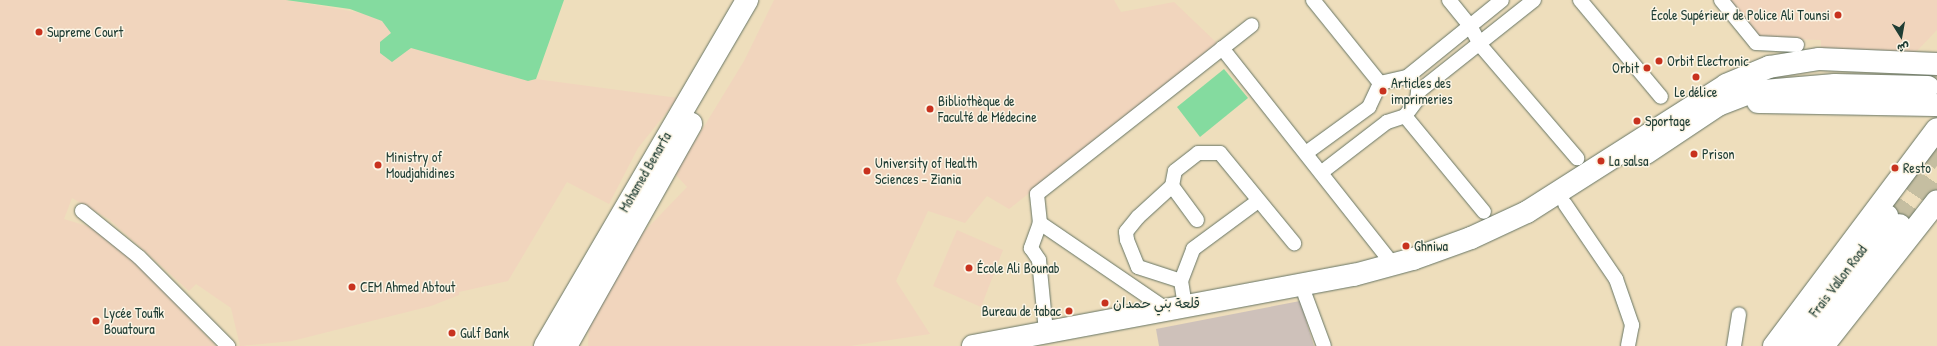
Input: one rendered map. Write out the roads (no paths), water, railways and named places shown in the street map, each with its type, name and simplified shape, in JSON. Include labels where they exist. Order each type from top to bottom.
[{"type":"main road","name":"Mohamed Benarfa","points":[[546,346],[747,0]]},
{"type":"main road","name":"Mohamed Benarfa","points":[[566,346],[590,301],[762,0]]},
{"type":"main road","points":[[1676,120],[1726,85],[1751,73],[1786,63],[1826,59],[1932,76]]},
{"type":"main road","points":[[1048,339],[1176,308],[1394,266],[1471,238],[1521,215],[1676,120],[1734,88],[1778,75],[1823,71],[1932,76]]},
{"type":"main road","points":[[1900,102],[1932,76]]},
{"type":"main road","points":[[973,346],[1048,339],[1305,295],[1399,276],[1459,257],[1520,231],[1646,153],[1718,105],[1752,92],[1932,76]]},
{"type":"main road","points":[[1646,153],[1719,114],[1750,103],[1786,100],[1900,102],[1924,115],[1933,133],[1774,346]]},
{"type":"main road","points":[[1823,346],[1937,200]]},
{"type":"main road","name":"Frais Vallon Road","points":[[1789,346],[1894,220],[1809,346]]},
{"type":"main road","points":[[578,346],[590,301]]},
{"type":"street","points":[[1313,0],[1380,83]]},
{"type":"street","points":[[1449,0],[1470,26],[1481,46],[1577,158]]},
{"type":"street","points":[[1380,83],[1407,77],[1502,0]]},
{"type":"street","points":[[1418,92],[1481,46],[1534,0]]},
{"type":"street","points":[[1580,0],[1661,96]]},
{"type":"street","points":[[1721,0],[1756,43],[1797,45]]},
{"type":"street","points":[[1048,339],[1039,260],[1031,248],[1040,223],[1037,194],[1252,25]]},
{"type":"street","points":[[1222,48],[1322,172],[1394,266]]},
{"type":"street","points":[[1322,172],[1387,122],[1405,116],[1417,100],[1418,92],[1407,77]]},
{"type":"street","points":[[1306,153],[1369,107],[1380,83]]},
{"type":"street","points":[[1405,116],[1484,212]]},
{"type":"street","points":[[1182,282],[1138,267],[1127,240],[1126,232],[1138,217],[1172,186],[1175,171],[1198,153],[1220,153],[1294,243]]},
{"type":"street","points":[[1172,186],[1197,220]]},
{"type":"street","points":[[1040,223],[1176,308],[1182,282],[1193,249],[1258,201]]},
{"type":"street","points":[[1565,204],[1616,279],[1632,325],[1628,346]]},
{"type":"street","points":[[82,211],[140,258],[228,346]]},
{"type":"street","points":[[1305,295],[1324,346]]},
{"type":"street","points":[[1734,346],[1739,314]]},
{"type":"tunnel","points":[[1928,75],[1937,76]]},
{"type":"tunnel","points":[[1887,216],[1937,147]]},
{"type":"tunnel","points":[[1900,225],[1937,172]]},
{"type":"place","name":"École Supérieur de Police Ali Tounsi","points":[[1838,15]]},
{"type":"place","name":"Supreme Court","points":[[39,32]]},
{"type":"place","name":"Orbit Electronic","points":[[1659,61]]},
{"type":"place","name":"Orbit","points":[[1647,68]]},
{"type":"place","name":"Le délice","points":[[1696,77]]},
{"type":"place","name":"Articles des imprimeries","points":[[1383,91]]},
{"type":"place","name":"Bibliothèque de Faculté de Médecine","points":[[930,109]]},
{"type":"place","name":"Sportage","points":[[1637,121]]},
{"type":"place","name":"Prison","points":[[1694,154]]},
{"type":"place","name":"La salsa","points":[[1601,161]]},
{"type":"place","name":"Ministry of Moudjahidines","points":[[378,165]]},
{"type":"place","name":"Resto","points":[[1895,168]]},
{"type":"place","name":"University of Health Sciences - Ziania","points":[[867,171]]},
{"type":"place","name":"Ghniwa","points":[[1406,246]]},
{"type":"place","name":"École Ali Bounab","points":[[969,268]]},
{"type":"place","name":"CEM Ahmed Abtout","points":[[352,287]]},
{"type":"place","name":"قلعة بني حمدان","points":[[1105,303]]},
{"type":"place","name":"Bureau de tabac","points":[[1069,311]]},
{"type":"place","name":"Lycée Toufik Bouatoura","points":[[96,321]]},
{"type":"place","name":"Gulf Bank","points":[[452,333]]}]
